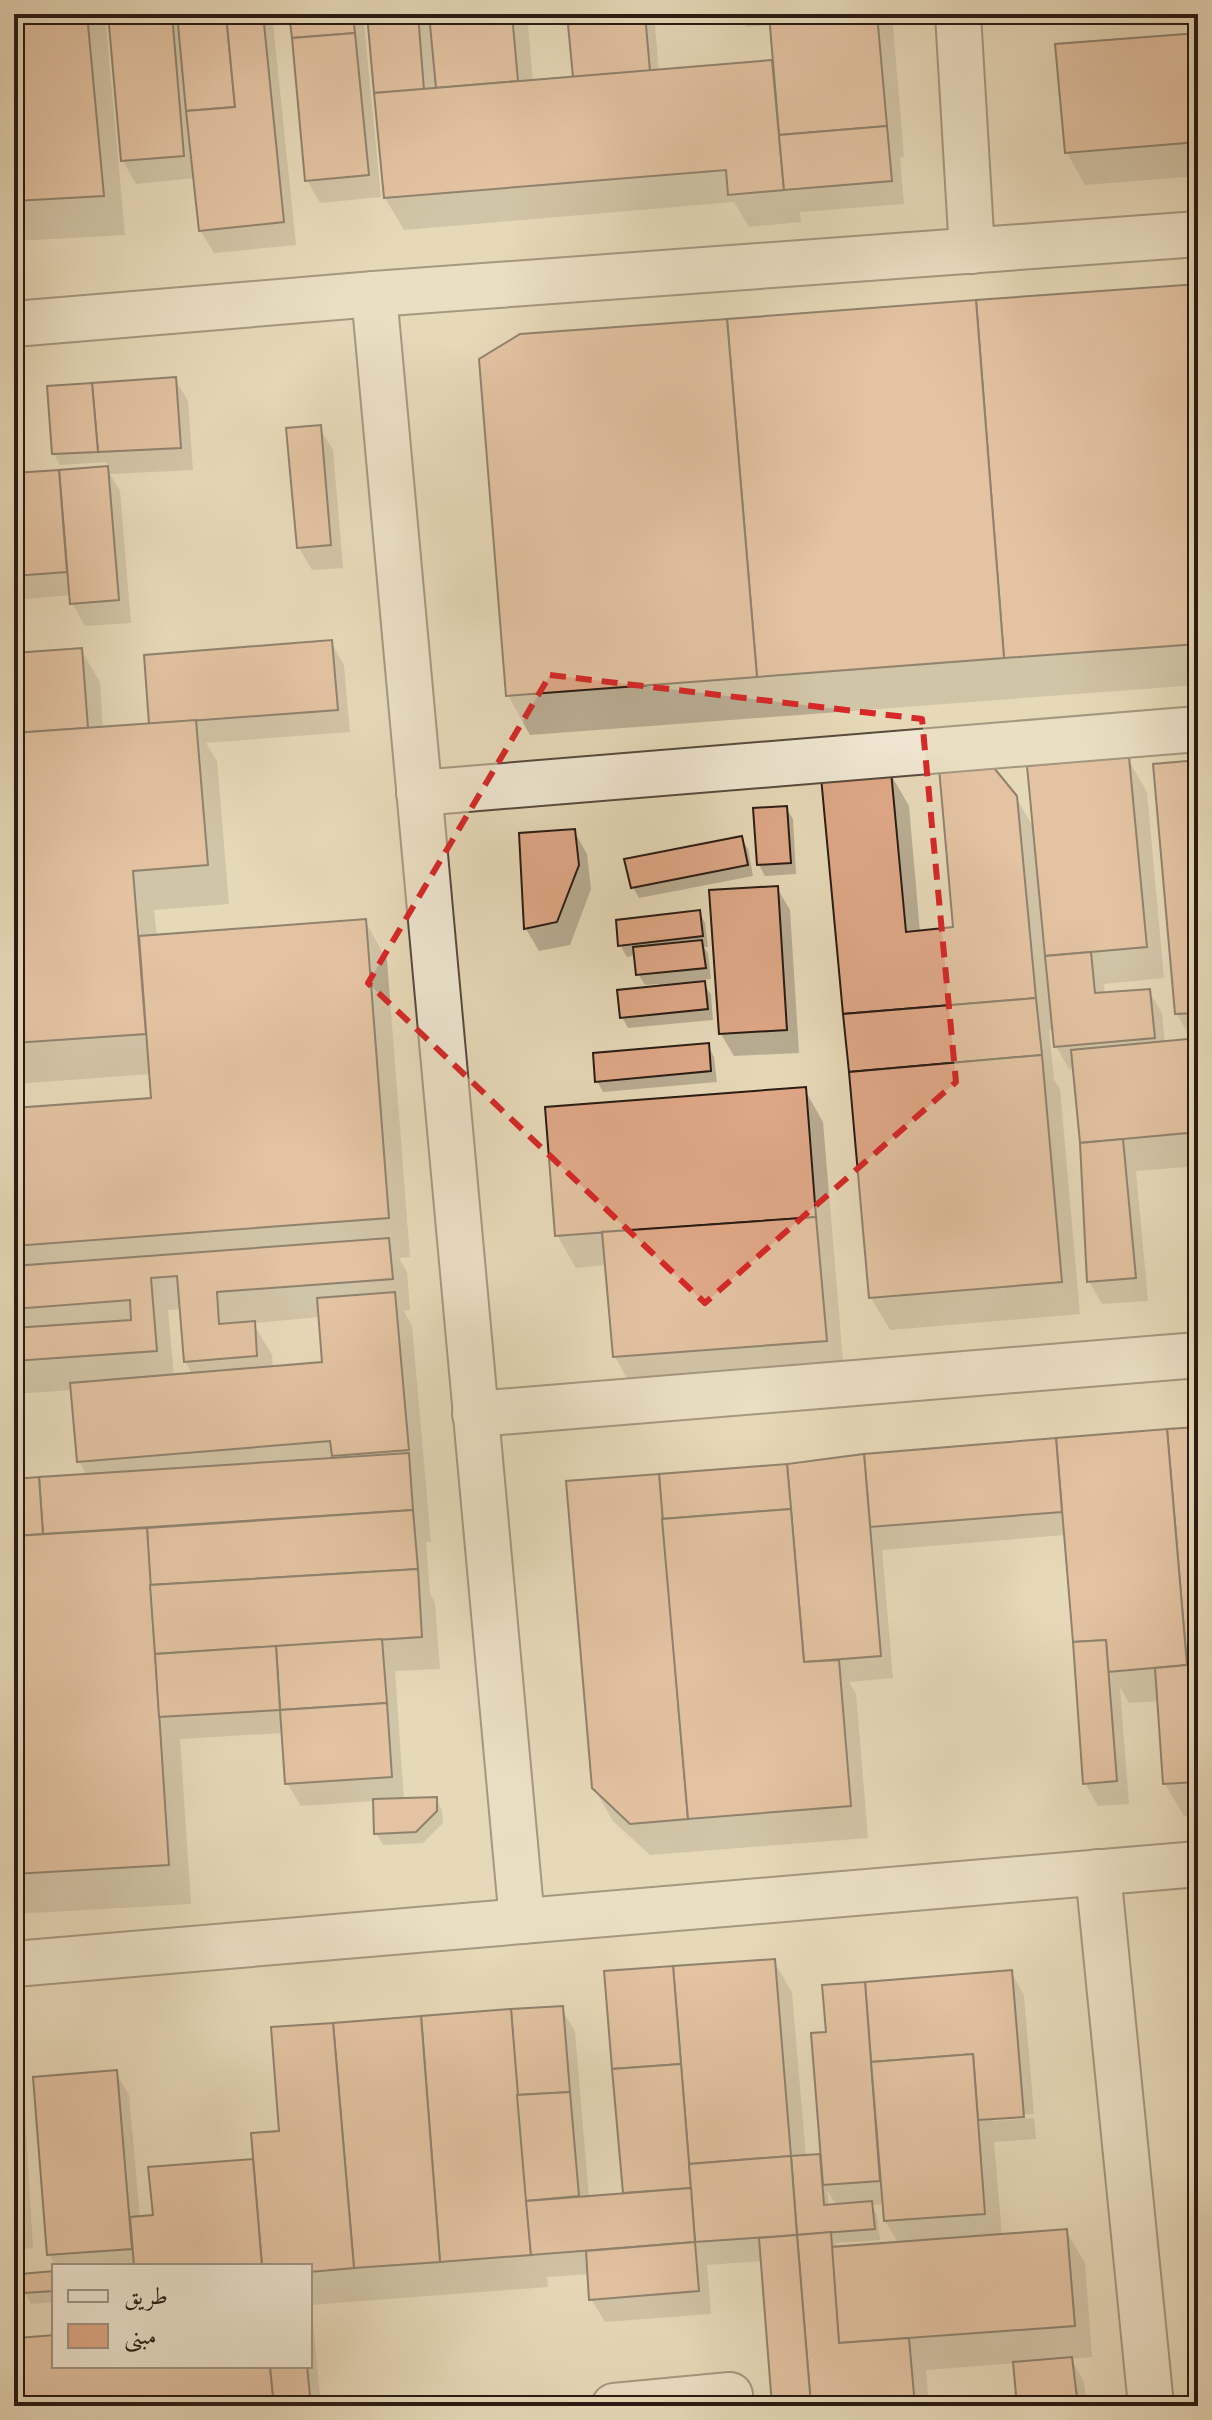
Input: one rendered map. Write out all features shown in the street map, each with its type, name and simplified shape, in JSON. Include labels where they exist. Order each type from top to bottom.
[{"type":"lane","points":[[958,14],[972,251]]},
{"type":"lane","points":[[14,324],[374,294],[1198,234]]},
{"type":"lane","points":[[374,294],[522,1921]]},
{"type":"lane","points":[[419,793],[1198,729]]},
{"type":"lane","points":[[475,1414],[1198,1355]]},
{"type":"lane","points":[[14,1964],[1198,1864]]},
{"type":"lane","points":[[1098,1872],[1151,2406]]},
{"type":"lane","points":[[628,2405],[730,2395]]},
{"type":"highlighted area","points":[[550,675],[922,719],[956,1082],[705,1303],[368,983]]},
{"type":"building","points":[[14,14],[87,14],[104,196],[14,201]]},
{"type":"building","points":[[108,14],[172,14],[184,156],[121,161]]},
{"type":"building","points":[[177,14],[226,14],[235,107],[186,111]]},
{"type":"building","points":[[226,14],[263,14],[284,222],[199,231],[186,111],[235,107]]},
{"type":"building","points":[[289,14],[353,14],[355,33],[292,38]]},
{"type":"building","points":[[367,14],[418,14],[424,90],[374,93]]},
{"type":"building","points":[[429,14],[512,14],[518,81],[436,88]]},
{"type":"building","points":[[567,14],[645,14],[650,71],[573,77]]},
{"type":"building","points":[[769,14],[877,14],[887,126],[779,135]]},
{"type":"building","points":[[355,33],[369,175],[305,181],[292,38]]},
{"type":"building","points":[[1198,33],[1198,142],[1065,153],[1055,44]]},
{"type":"building","points":[[772,60],[784,190],[728,195],[726,170],[384,198],[374,93]]},
{"type":"building","points":[[887,126],[892,181],[784,190],[779,135]]},
{"type":"building","points":[[1198,284],[1198,644],[1004,658],[976,300]]},
{"type":"building","points":[[976,300],[1004,658],[757,677],[727,319]]},
{"type":"building","points":[[727,319],[757,677],[506,696],[479,359],[520,334]]},
{"type":"building","points":[[176,377],[181,448],[98,452],[92,383]]},
{"type":"building","points":[[92,383],[98,452],[52,454],[47,386]]},
{"type":"building","points":[[321,425],[331,545],[297,548],[286,428]]},
{"type":"building","points":[[108,466],[119,600],[70,604],[59,470]]},
{"type":"building","points":[[59,470],[67,572],[14,576],[14,473]]},
{"type":"building","points":[[332,640],[338,710],[149,724],[144,655]]},
{"type":"building","points":[[82,648],[88,728],[14,733],[14,653]]},
{"type":"building","points":[[196,720],[208,865],[133,871],[146,1034],[14,1043],[14,733]]},
{"type":"building","points":[[1129,757],[1147,947],[1045,956],[1027,766]]},
{"type":"building","points":[[1198,760],[1198,1013],[1175,1014],[1153,764]]},
{"type":"building","points":[[990,763],[1017,796],[1036,998],[843,1014],[821,777],[891,771],[906,932],[953,927],[939,768]]},
{"type":"building","points":[[787,806],[791,863],[757,865],[753,808]]},
{"type":"building","points":[[575,829],[579,865],[557,922],[524,929],[519,833]]},
{"type":"building","points":[[742,836],[748,865],[631,888],[624,859]]},
{"type":"building","points":[[778,886],[787,1030],[719,1034],[709,890]]},
{"type":"building","points":[[700,910],[703,936],[618,946],[616,920]]},
{"type":"building","points":[[366,919],[389,1218],[14,1246],[14,1108],[151,1098],[139,936]]},
{"type":"building","points":[[702,940],[706,968],[636,975],[633,947]]},
{"type":"building","points":[[1091,952],[1095,993],[1150,989],[1155,1038],[1054,1047],[1045,956]]},
{"type":"building","points":[[705,981],[708,1009],[620,1018],[617,990]]},
{"type":"building","points":[[1036,998],[1042,1055],[849,1072],[843,1014]]},
{"type":"building","points":[[1198,1038],[1198,1132],[1080,1143],[1071,1050]]},
{"type":"building","points":[[709,1043],[711,1071],[595,1082],[593,1053]]},
{"type":"building","points":[[1042,1055],[1062,1282],[869,1298],[849,1072]]},
{"type":"building","points":[[806,1087],[816,1217],[555,1236],[545,1107]]},
{"type":"building","points":[[1123,1139],[1136,1278],[1087,1282],[1080,1143]]},
{"type":"building","points":[[816,1217],[827,1341],[613,1357],[602,1232]]},
{"type":"building","points":[[389,1238],[393,1279],[217,1292],[219,1324],[255,1321],[257,1356],[184,1362],[177,1276],[151,1278],[157,1351],[14,1361],[14,1328],[131,1320],[130,1300],[14,1309],[14,1266]]},
{"type":"building","points":[[395,1292],[409,1450],[332,1456],[330,1441],[77,1462],[70,1383],[322,1362],[317,1298]]},
{"type":"building","points":[[1198,1427],[1198,1664],[1187,1665],[1167,1429]]},
{"type":"building","points":[[1167,1429],[1187,1665],[1108,1672],[1106,1640],[1073,1642],[1056,1438]]},
{"type":"building","points":[[1056,1438],[1062,1512],[870,1527],[864,1454]]},
{"type":"building","points":[[409,1453],[413,1510],[43,1534],[39,1477]]},
{"type":"building","points":[[864,1454],[881,1656],[804,1662],[787,1464]]},
{"type":"building","points":[[787,1464],[791,1509],[662,1519],[659,1474]]},
{"type":"building","points":[[659,1474],[688,1819],[630,1824],[592,1788],[566,1481]]},
{"type":"building","points":[[39,1477],[43,1534],[14,1536],[14,1479]]},
{"type":"building","points":[[791,1509],[804,1662],[839,1660],[851,1806],[688,1819],[662,1519]]},
{"type":"building","points":[[413,1510],[418,1569],[150,1585],[147,1528]]},
{"type":"building","points":[[147,1528],[169,1865],[14,1874],[14,1536]]},
{"type":"building","points":[[418,1569],[422,1637],[155,1654],[150,1585]]},
{"type":"building","points":[[382,1639],[387,1703],[280,1710],[276,1646]]},
{"type":"building","points":[[1106,1640],[1117,1781],[1083,1784],[1073,1642]]},
{"type":"building","points":[[276,1646],[280,1710],[159,1717],[155,1654]]},
{"type":"building","points":[[1198,1664],[1198,1782],[1163,1784],[1155,1668]]},
{"type":"building","points":[[387,1703],[392,1777],[285,1784],[280,1710]]},
{"type":"building","points":[[437,1797],[437,1811],[416,1832],[374,1834],[373,1799]]},
{"type":"building","points":[[775,1959],[791,2156],[689,2164],[673,1966]]},
{"type":"building","points":[[673,1966],[681,2064],[612,2069],[604,1971]]},
{"type":"building","points":[[1012,1970],[1024,2117],[978,2120],[973,2054],[871,2062],[865,1982]]},
{"type":"building","points":[[865,1982],[880,2181],[823,2185],[811,2033],[826,2032],[822,1985]]},
{"type":"building","points":[[563,2006],[570,2092],[517,2095],[511,2009]]},
{"type":"building","points":[[511,2009],[531,2255],[440,2262],[421,2016]]},
{"type":"building","points":[[421,2016],[440,2262],[354,2268],[333,2023]]},
{"type":"building","points":[[333,2023],[354,2268],[312,2272],[312,2264],[262,2264],[251,2133],[279,2131],[271,2027]]},
{"type":"building","points":[[973,2054],[985,2214],[884,2221],[871,2062]]},
{"type":"building","points":[[681,2064],[691,2188],[623,2193],[612,2069]]},
{"type":"building","points":[[117,2070],[132,2249],[47,2255],[33,2077]]},
{"type":"building","points":[[570,2092],[579,2196],[526,2201],[517,2095]]},
{"type":"building","points":[[14,2104],[22,2225],[14,2226]]},
{"type":"building","points":[[820,2154],[824,2205],[872,2201],[875,2229],[797,2235],[791,2156]]},
{"type":"building","points":[[791,2156],[797,2235],[695,2242],[689,2164]]},
{"type":"building","points":[[253,2159],[262,2264],[134,2264],[130,2217],[153,2215],[148,2167]]},
{"type":"building","points":[[691,2188],[695,2242],[531,2255],[526,2201]]},
{"type":"building","points":[[1067,2229],[1075,2326],[839,2343],[831,2247]]},
{"type":"building","points":[[831,2232],[839,2343],[909,2338],[915,2406],[811,2406],[797,2235]]},
{"type":"building","points":[[797,2235],[811,2406],[772,2406],[759,2238]]},
{"type":"building","points":[[695,2242],[699,2291],[589,2300],[586,2251]]},
{"type":"building","points":[[52,2271],[52,2291],[23,2293],[21,2274]]},
{"type":"building","points":[[52,2335],[52,2368],[270,2368],[274,2406],[24,2406],[18,2338]]},
{"type":"building","points":[[1072,2357],[1078,2406],[1017,2406],[1013,2362]]},
{"type":"building","points":[[270,2368],[307,2368],[311,2406],[274,2406]]}]
